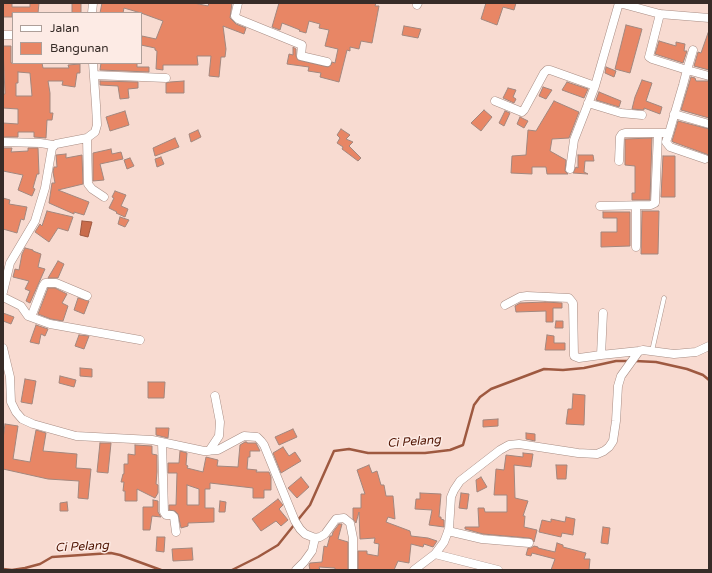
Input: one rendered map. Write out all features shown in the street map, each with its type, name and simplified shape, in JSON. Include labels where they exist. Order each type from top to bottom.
[{"type":"street","points":[[238,3],[235,16],[238,19],[302,45],[301,56],[312,60],[328,62]]},
{"type":"street","points":[[570,169],[574,140],[595,86],[619,3],[660,14],[709,18]]},
{"type":"street","points":[[660,14],[649,57],[709,76]]},
{"type":"street","points":[[692,50],[666,142],[670,147],[705,159]]},
{"type":"street","points":[[3,142],[40,143],[53,145],[87,138],[93,135],[97,125],[92,64]]},
{"type":"street","points":[[495,101],[522,112],[544,72],[547,70],[595,86]]},
{"type":"street","points":[[94,75],[166,78]]},
{"type":"street","points":[[588,103],[621,113],[642,114]]},
{"type":"street","points":[[674,114],[709,124]]},
{"type":"street","points":[[600,206],[636,206],[651,205],[655,203],[658,133]]},
{"type":"street","points":[[620,161],[620,137],[622,134],[669,133]]},
{"type":"street","points":[[87,138],[88,184],[92,189],[104,197]]},
{"type":"street","points":[[3,292],[10,263],[35,221],[45,188],[50,152],[53,145]]},
{"type":"street","points":[[636,206],[636,247]]},
{"type":"street","points":[[31,317],[45,283],[56,283],[86,296]]},
{"type":"street","points":[[505,305],[520,297],[527,296],[569,298],[573,303],[574,356],[579,358],[652,351],[674,354],[696,352],[709,346]]},
{"type":"street","points":[[3,297],[21,306],[28,316],[31,317],[63,327],[140,340]]},
{"type":"street","points":[[601,355],[603,313]]},
{"type":"street","points":[[3,348],[10,377],[11,402],[16,412],[22,419],[33,424],[87,438],[142,439],[209,452],[218,450],[244,436],[257,437],[261,441],[296,524],[305,534],[315,538],[320,537],[325,534],[336,519],[344,518],[348,520],[352,529],[353,538],[352,570]]},
{"type":"street","points":[[414,570],[435,554],[444,542],[448,530],[451,497],[454,490],[460,482],[504,448],[509,445],[519,444],[578,453],[597,454],[609,447],[613,441],[616,421],[618,386],[621,376],[636,353]]},
{"type":"street","points":[[209,452],[219,436],[220,422],[215,396]]},
{"type":"street","points":[[3,398],[11,402]]},
{"type":"street","points":[[162,442],[164,512],[166,515],[172,515],[174,517],[176,532]]},
{"type":"street","points":[[448,530],[482,539],[529,543]]},
{"type":"street","points":[[296,570],[312,551],[315,538]]},
{"type":"street","points":[[435,554],[498,570]]},
{"type":"lane","points":[[652,351],[664,298]]},
{"type":"shaded area","points":[[82,221],[92,222],[88,237],[80,235]]},
{"type":"building","points":[[3,3],[12,3],[12,7],[30,7],[30,3],[39,3],[38,12],[12,12],[12,17],[3,17]]},
{"type":"building","points":[[72,3],[81,3],[81,12],[72,12]]},
{"type":"building","points":[[102,3],[194,3],[208,6],[209,3],[232,3],[230,18],[236,24],[246,28],[244,34],[223,26],[226,49],[225,57],[221,57],[219,77],[209,76],[211,56],[197,56],[198,65],[163,65],[163,70],[156,69],[157,51],[155,48],[142,45],[142,36],[156,39],[163,21],[142,13],[142,12],[124,8],[123,12],[100,12]]},
{"type":"building","points":[[279,3],[376,3],[375,6],[379,6],[372,43],[361,41],[359,49],[350,47],[350,51],[347,50],[339,82],[320,77],[321,73],[308,71],[309,67],[287,64],[289,54],[293,55],[293,47],[296,49],[296,56],[298,60],[328,67],[332,62],[335,63],[338,49],[325,46],[329,30],[319,28],[320,24],[309,21],[306,33],[282,23],[280,30],[272,27]]},
{"type":"building","points":[[486,3],[516,3],[514,10],[503,7],[497,25],[481,19]]},
{"type":"building","points":[[626,25],[642,29],[630,73],[615,69]]},
{"type":"building","points":[[404,26],[421,29],[418,38],[402,35]]},
{"type":"building","points":[[708,33],[709,70],[694,66],[698,52],[701,53]]},
{"type":"building","points":[[659,41],[676,46],[676,42],[685,44],[684,51],[687,51],[683,63],[655,54]]},
{"type":"building","points":[[3,46],[11,46],[12,64],[42,64],[43,68],[69,68],[68,65],[80,64],[80,73],[77,73],[75,87],[62,85],[63,81],[48,81],[50,93],[50,113],[53,113],[52,120],[47,120],[46,138],[34,137],[34,132],[18,132],[18,137],[3,137],[3,123],[18,124],[18,109],[3,108],[3,94],[5,94]],"holes":[[[18,72],[30,73],[32,96],[16,96]]]},
{"type":"building","points":[[101,64],[137,64],[137,67],[149,67],[149,72],[100,70]]},
{"type":"building","points":[[606,67],[616,71],[614,77],[605,73]]},
{"type":"building","points":[[691,77],[695,78],[696,81],[709,81],[709,118],[681,110]]},
{"type":"building","points":[[642,80],[652,83],[646,101],[662,107],[660,114],[644,108],[644,110],[632,109]]},
{"type":"building","points":[[100,81],[138,82],[138,88],[128,89],[129,98],[120,99],[118,86],[100,85]]},
{"type":"building","points":[[184,81],[184,93],[166,93],[166,83]]},
{"type":"building","points":[[567,82],[588,89],[584,98],[562,90]]},
{"type":"building","points":[[543,87],[552,90],[546,99],[539,96]]},
{"type":"building","points":[[508,88],[516,90],[513,97],[516,99],[514,103],[503,98]]},
{"type":"building","points":[[599,92],[621,101],[619,107],[596,100]]},
{"type":"building","points":[[554,101],[579,112],[569,138],[552,139],[550,151],[566,160],[565,171],[568,174],[547,174],[546,167],[532,167],[532,174],[511,173],[512,156],[526,155],[528,130],[536,131]]},
{"type":"building","points":[[484,110],[492,117],[481,131],[471,123]]},
{"type":"building","points":[[125,111],[129,125],[110,131],[106,117]]},
{"type":"building","points":[[505,111],[510,113],[504,126],[499,123]]},
{"type":"building","points":[[520,117],[528,121],[524,128],[517,124]]},
{"type":"building","points":[[678,121],[709,129],[709,155],[672,141]]},
{"type":"building","points":[[341,129],[350,135],[346,139],[353,142],[349,146],[361,158],[358,161],[342,149],[343,147],[337,143],[340,138],[337,135]]},
{"type":"building","points":[[198,130],[201,137],[191,142],[189,134]]},
{"type":"building","points":[[175,138],[179,147],[155,156],[153,148]]},
{"type":"building","points":[[652,138],[650,200],[632,200],[632,193],[635,193],[635,166],[625,165],[625,139]]},
{"type":"building","points":[[3,148],[12,148],[11,152],[28,151],[28,148],[38,148],[39,174],[37,174],[33,188],[35,189],[32,196],[18,190],[23,175],[3,171]]},
{"type":"building","points":[[111,149],[112,154],[121,152],[123,159],[100,164],[104,180],[93,181],[93,153]]},
{"type":"building","points":[[66,154],[66,158],[82,155],[83,184],[58,190],[89,202],[84,215],[74,212],[74,214],[49,203],[52,183],[55,183],[53,172],[54,167],[57,167],[56,155]]},
{"type":"building","points":[[578,155],[593,155],[594,161],[585,161],[584,172],[588,174],[573,173],[576,167],[578,168]]},
{"type":"building","points":[[663,156],[675,156],[675,197],[661,197]]},
{"type":"building","points":[[161,157],[164,164],[157,167],[155,159]]},
{"type":"building","points":[[130,158],[134,166],[127,169],[124,160]]},
{"type":"building","points":[[115,191],[126,195],[121,206],[128,209],[125,217],[109,208],[114,198],[112,197]]},
{"type":"building","points":[[3,198],[10,200],[9,204],[27,207],[24,220],[21,219],[17,233],[3,229]]},
{"type":"building","points":[[47,211],[73,217],[68,231],[58,228],[49,242],[35,232],[40,224],[42,226]]},
{"type":"building","points":[[642,211],[659,211],[658,254],[641,254]]},
{"type":"building","points":[[603,212],[630,212],[630,246],[601,247],[601,232],[617,232],[617,218],[603,218]]},
{"type":"building","points":[[120,217],[129,220],[125,227],[118,224]]},
{"type":"building","points":[[25,248],[41,254],[38,267],[45,269],[30,303],[26,301],[30,291],[25,289],[29,281],[13,277],[15,269],[19,270],[22,254]]},
{"type":"building","points":[[58,261],[64,264],[58,278],[48,278]]},
{"type":"building","points":[[48,288],[55,288],[67,294],[62,303],[68,306],[63,321],[51,319],[38,314]]},
{"type":"building","points":[[78,298],[89,301],[84,314],[74,310]]},
{"type":"building","points":[[520,303],[562,303],[562,308],[553,308],[553,322],[546,322],[546,311],[516,312],[515,306]]},
{"type":"building","points":[[3,313],[14,317],[11,324],[3,321]]},
{"type":"building","points":[[556,321],[563,321],[563,328],[555,328]]},
{"type":"building","points":[[36,325],[48,329],[45,336],[41,334],[39,344],[30,342]]},
{"type":"building","points":[[79,335],[89,336],[84,349],[75,346]]},
{"type":"building","points":[[547,335],[554,336],[554,343],[565,343],[565,350],[545,350]]},
{"type":"building","points":[[80,368],[92,369],[92,377],[80,376]]},
{"type":"building","points":[[60,376],[76,380],[74,387],[59,383]]},
{"type":"building","points":[[25,379],[36,381],[32,404],[21,402]]},
{"type":"building","points":[[148,382],[165,382],[164,398],[148,398]]},
{"type":"building","points":[[573,394],[585,395],[584,425],[566,424],[568,409],[572,409]]},
{"type":"building","points":[[498,419],[498,426],[483,427],[483,420]]},
{"type":"building","points":[[5,424],[18,426],[13,459],[30,462],[36,430],[46,433],[43,451],[77,454],[76,468],[91,469],[88,499],[78,498],[79,481],[48,479],[3,469],[3,439]]},
{"type":"building","points":[[156,428],[169,428],[168,438],[156,435]]},
{"type":"building","points":[[293,429],[297,437],[279,445],[275,437]]},
{"type":"building","points":[[526,433],[535,434],[535,441],[526,439]]},
{"type":"building","points":[[245,442],[256,443],[260,451],[250,451],[247,469],[257,470],[256,472],[269,472],[271,477],[271,490],[264,490],[264,498],[253,498],[253,488],[210,483],[210,489],[205,489],[205,508],[214,508],[214,522],[188,523],[188,526],[181,528],[178,514],[175,511],[169,510],[169,505],[176,505],[177,473],[168,473],[168,463],[179,463],[180,451],[187,453],[187,468],[203,472],[206,457],[218,460],[217,466],[238,467],[240,445]],"holes":[[[187,485],[199,489],[199,505],[187,505]]]},
{"type":"building","points":[[100,443],[111,443],[108,473],[97,472]]},
{"type":"building","points":[[135,445],[152,446],[152,454],[157,455],[156,484],[158,485],[158,493],[155,498],[137,489],[137,501],[125,501],[125,491],[123,491],[124,482],[121,482],[124,474],[124,464],[128,464],[128,454],[135,455]]},
{"type":"building","points":[[283,447],[289,456],[295,452],[301,461],[281,473],[273,453]]},
{"type":"building","points":[[523,453],[533,454],[531,467],[514,465],[515,498],[528,501],[523,516],[525,516],[524,527],[537,530],[534,542],[529,538],[483,534],[465,529],[465,527],[479,527],[478,508],[484,508],[485,512],[507,512],[507,495],[494,495],[496,469],[504,470],[506,455],[523,457]]},
{"type":"building","points":[[369,465],[372,473],[377,471],[381,485],[384,485],[386,496],[393,496],[395,519],[388,517],[386,522],[410,531],[411,536],[428,538],[437,541],[433,547],[424,544],[423,547],[411,544],[409,563],[398,561],[394,570],[358,570],[358,551],[367,551],[367,554],[378,556],[379,544],[374,543],[375,538],[360,539],[359,512],[356,523],[353,519],[353,508],[361,508],[361,494],[365,494],[357,470]]},
{"type":"building","points":[[556,465],[567,465],[566,479],[557,479]]},
{"type":"building","points":[[301,477],[309,487],[297,498],[288,488]]},
{"type":"building","points":[[481,477],[487,487],[477,492],[476,480]]},
{"type":"building","points":[[420,493],[441,494],[439,517],[444,520],[444,527],[429,525],[432,510],[415,509],[416,499],[420,499]]},
{"type":"building","points":[[461,493],[469,494],[467,509],[459,508]]},
{"type":"building","points":[[278,499],[283,505],[279,509],[288,520],[281,526],[276,521],[261,531],[252,519]]},
{"type":"building","points":[[153,500],[158,501],[158,512],[161,517],[152,516],[150,530],[143,530],[143,507],[153,507]]},
{"type":"building","points":[[220,501],[226,502],[225,512],[219,512]]},
{"type":"building","points":[[67,502],[68,511],[60,511],[60,503]]},
{"type":"building","points":[[566,517],[575,519],[573,535],[562,533],[561,537],[539,532],[542,520],[551,522],[551,519],[565,522]]},
{"type":"building","points":[[339,524],[342,524],[338,539],[348,542],[348,570],[335,570],[335,568],[319,567],[320,570],[310,570],[310,563],[322,562],[324,546],[327,547],[330,536],[332,536]]},
{"type":"building","points":[[603,527],[610,528],[608,544],[601,543]]},
{"type":"building","points":[[157,537],[165,537],[164,552],[156,551]]},
{"type":"building","points":[[557,543],[563,545],[563,547],[586,553],[584,559],[590,559],[589,570],[551,570],[555,559],[532,553],[531,556],[526,555],[528,548],[534,546],[555,552]]},
{"type":"building","points":[[192,548],[193,560],[173,561],[172,549]]},
{"type":"waterway","name":"Ci Pelang","points":[[297,521],[310,505],[334,451],[349,449],[368,453],[425,453],[450,450],[463,445],[474,405],[480,397],[491,389],[544,369],[563,370],[584,368],[616,361],[630,361]]},
{"type":"waterway","name":"Ci Pelang","points":[[635,361],[656,362],[687,369],[703,375],[709,380]]},
{"type":"waterway","name":"Ci Pelang","points":[[232,570],[278,545],[294,525]]},
{"type":"waterway","name":"Ci Pelang","points":[[3,569],[12,570],[25,568],[40,564],[52,557],[111,553],[161,570]]}]
